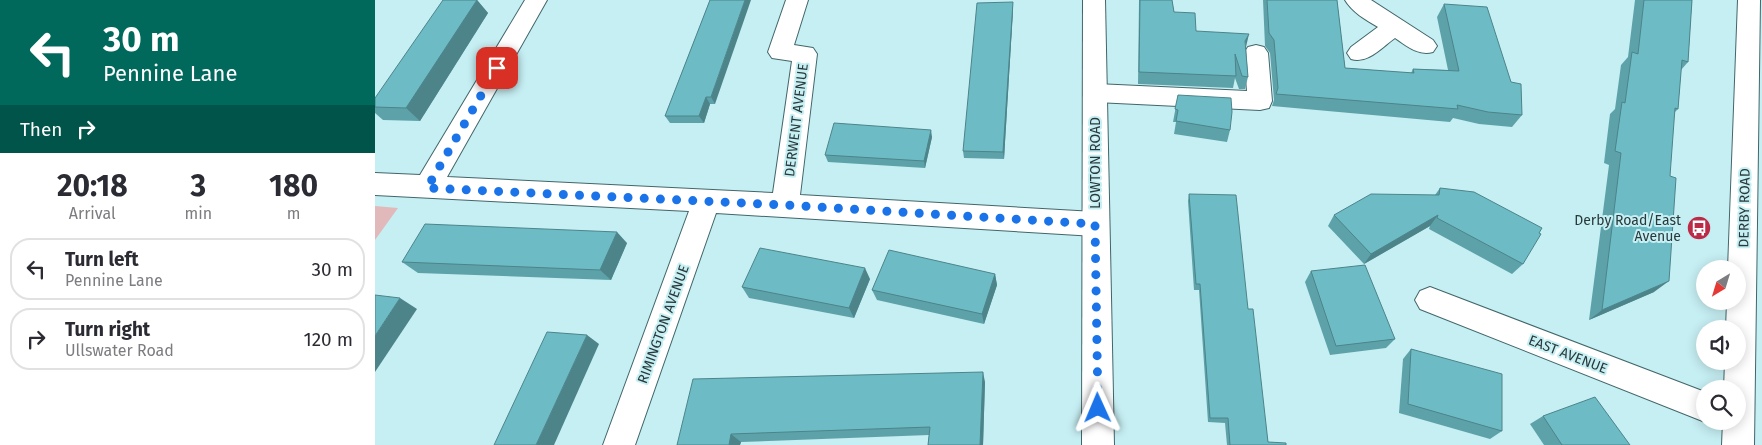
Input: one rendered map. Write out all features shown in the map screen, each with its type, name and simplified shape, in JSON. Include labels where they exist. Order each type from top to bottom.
[{"type":"street","points":[[427,188],[536,0]]},
{"type":"street","name":"DERWENT AVENUE","points":[[785,205],[805,54],[780,52],[797,0]]},
{"type":"street","name":"LOWTON ROAD","points":[[1094,0],[1098,445]]},
{"type":"street","points":[[1356,0],[1373,14],[1425,46]]},
{"type":"street","name":"DERBY ROAD","points":[[1742,380],[1753,249],[1749,0]]},
{"type":"street","points":[[1359,53],[1394,27]]},
{"type":"street","points":[[1096,93],[1260,101],[1255,53]]},
{"type":"street","points":[[375,184],[706,203],[785,205],[1095,224]]},
{"type":"street","name":"RIMINGTON AVENUE","points":[[619,445],[706,203]]},
{"type":"street","name":"EAST AVENUE","points":[[1431,300],[1696,403]]},
{"type":"street","name":"DERBY ROAD","points":[[1737,445],[1738,430]]},
{"type":"shaded area","points":[[375,206],[398,208],[375,240]]},
{"type":"building","points":[[443,0],[477,0],[406,108],[375,107],[375,98]]},
{"type":"building","points":[[710,0],[745,0],[711,97],[706,97],[699,116],[665,116]]},
{"type":"building","points":[[1140,0],[1172,0],[1174,12],[1195,13],[1196,31],[1249,34],[1245,41],[1248,77],[1242,76],[1235,54],[1236,76],[1139,72]]},
{"type":"building","points":[[1267,0],[1337,0],[1345,68],[1414,73],[1413,69],[1459,71],[1444,4],[1487,7],[1511,82],[1521,84],[1522,115],[1488,112],[1457,105],[1458,109],[1276,94],[1278,88],[1274,40],[1269,33]]},
{"type":"building","points":[[1644,0],[1692,0],[1688,62],[1682,60],[1678,109],[1675,108],[1670,176],[1676,178],[1669,281],[1602,310],[1621,153],[1615,151],[1622,102],[1625,103],[1632,52],[1638,54]]},
{"type":"building","points":[[1013,2],[1003,152],[963,151],[977,3]]},
{"type":"building","points":[[1178,95],[1231,98],[1230,130],[1176,121],[1178,110],[1175,109]]},
{"type":"building","points":[[834,123],[931,130],[924,161],[825,155]]},
{"type":"building","points":[[1440,188],[1474,192],[1542,228],[1539,233],[1541,234],[1523,264],[1437,218],[1438,215],[1371,254],[1334,215],[1371,194],[1439,195]]},
{"type":"building","points":[[1189,194],[1236,195],[1248,309],[1253,309],[1268,442],[1286,443],[1286,445],[1230,445],[1228,418],[1210,418],[1200,284],[1196,284]]},
{"type":"building","points":[[425,224],[617,232],[600,270],[402,262]]},
{"type":"building","points":[[760,248],[865,268],[849,308],[742,287]]},
{"type":"building","points":[[889,250],[995,274],[982,314],[872,290]]},
{"type":"building","points":[[1365,265],[1395,339],[1336,346],[1311,271]]},
{"type":"building","points":[[375,295],[400,298],[375,336]]},
{"type":"building","points":[[547,332],[587,335],[536,445],[494,445]]},
{"type":"building","points":[[1411,349],[1502,374],[1502,431],[1408,404]]},
{"type":"building","points":[[983,372],[980,445],[928,445],[930,427],[731,434],[729,445],[677,445],[693,379]]},
{"type":"building","points":[[1595,397],[1630,445],[1562,445],[1543,416]]},
{"type":"place","name":"Derby Road/East Avenue","points":[[1699,228]]},
{"type":"route","points":[[497,68],[427,188],[706,203],[785,205],[1095,224],[1098,408]]}]
